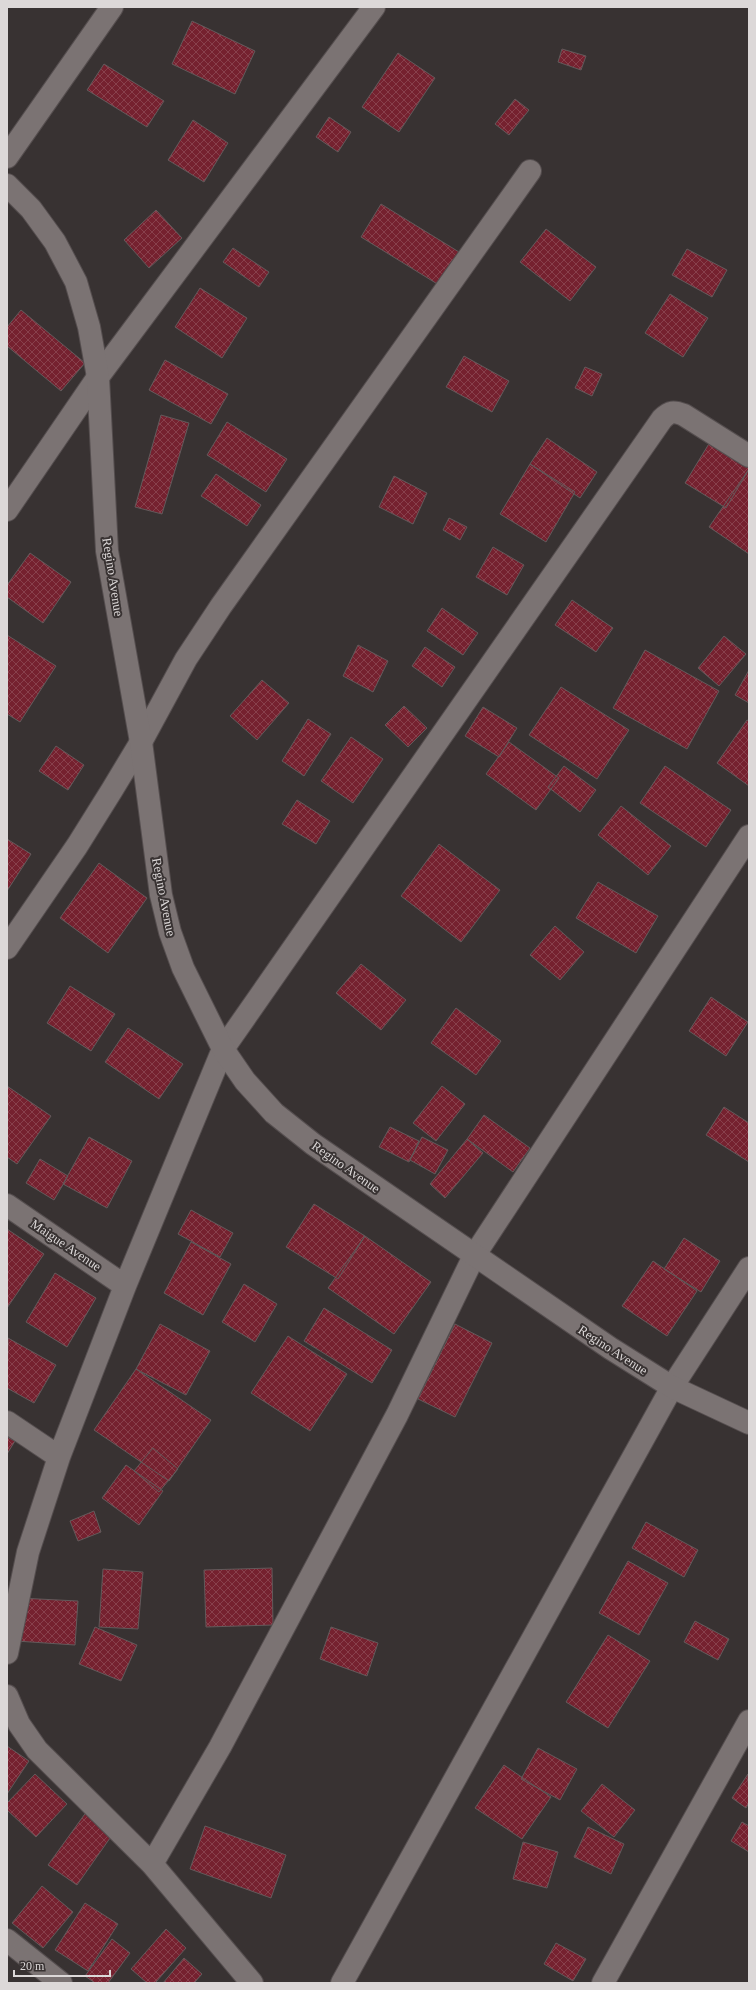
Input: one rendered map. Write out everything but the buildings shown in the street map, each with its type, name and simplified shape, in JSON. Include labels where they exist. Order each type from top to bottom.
[{"type":"street","points":[[7,156],[112,7]]},
{"type":"street","points":[[7,510],[98,377],[374,7]]},
{"type":"street","points":[[7,948],[77,846],[142,742],[186,659],[221,606],[530,171]]},
{"type":"street","name":"Regino Avenue","points":[[7,185],[31,209],[51,237],[76,282],[89,327],[98,377],[108,552],[142,742],[161,895],[170,932],[183,968],[223,1049],[245,1081],[274,1113],[313,1144],[610,1348],[672,1387],[749,1424]]},
{"type":"street","points":[[7,1653],[28,1552],[59,1456],[125,1286],[223,1049],[662,418],[668,413],[676,412],[684,415],[749,456]]},
{"type":"street","points":[[152,1864],[220,1747],[397,1415],[474,1256],[749,836]]},
{"type":"street","name":"Maigue Avenue","points":[[7,1205],[125,1286]]},
{"type":"street","points":[[342,1983],[672,1387],[749,1268]]},
{"type":"street","points":[[7,1422],[59,1456]]},
{"type":"street","points":[[7,1692],[19,1724],[38,1750],[152,1864],[252,1983]]},
{"type":"street","points":[[603,1983],[749,1721]]},
{"type":"street","points":[[7,1940],[62,1983]]}]
